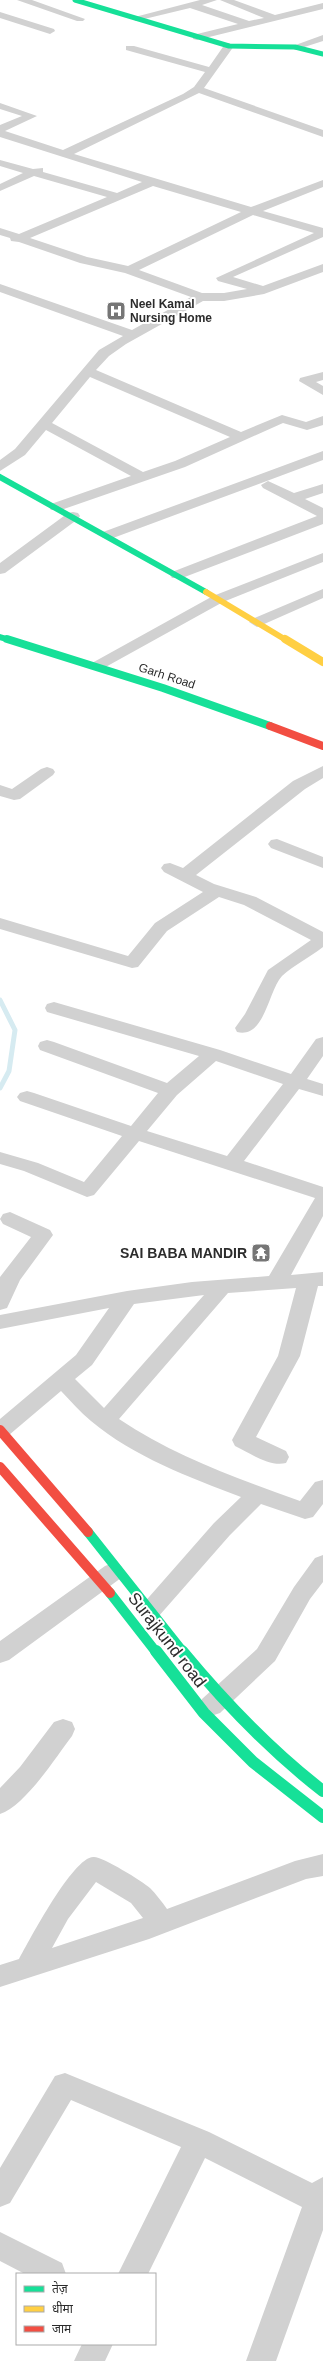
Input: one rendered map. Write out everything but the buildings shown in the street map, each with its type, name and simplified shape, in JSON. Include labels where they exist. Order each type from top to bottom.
[{"type":"street","points":[[22,0],[80,19]]},
{"type":"street","points":[[76,0],[229,46],[295,47],[323,54]]},
{"type":"street","points":[[176,0],[248,24]]},
{"type":"street","points":[[136,18],[212,0]]},
{"type":"street","points":[[226,0],[274,18]]},
{"type":"street","points":[[308,0],[323,6]]},
{"type":"street","points":[[197,37],[323,6]]},
{"type":"street","points":[[0,15],[50,31]]},
{"type":"street","points":[[295,47],[323,38]]},
{"type":"street","points":[[0,188],[62,160],[187,96],[198,89],[210,70],[229,46]]},
{"type":"street","points":[[130,48],[210,70]]},
{"type":"street","points":[[198,89],[323,134]]},
{"type":"street","points":[[0,106],[32,116],[0,129]]},
{"type":"street","points":[[0,133],[62,160],[152,182],[250,212],[323,232]]},
{"type":"street","points":[[0,164],[34,172],[119,197]]},
{"type":"street","points":[[3,244],[152,182]]},
{"type":"street","points":[[129,270],[250,212],[323,183]]},
{"type":"street","points":[[0,231],[84,260],[129,270],[201,296],[224,297],[264,290],[323,268]]},
{"type":"street","points":[[264,290],[222,278],[323,232]]},
{"type":"street","points":[[0,288],[133,335]]},
{"type":"street","points":[[0,467],[20,452],[104,353],[201,296]]},
{"type":"street","points":[[89,372],[241,437]]},
{"type":"street","points":[[323,376],[305,381],[323,391]]},
{"type":"street","points":[[56,507],[180,464],[282,419],[307,426],[323,420]]},
{"type":"street","points":[[44,424],[142,477]]},
{"type":"street","points":[[108,535],[323,456]]},
{"type":"street","points":[[0,477],[108,535],[323,662]]},
{"type":"street","points":[[268,485],[323,514]]},
{"type":"street","points":[[293,498],[323,488]]},
{"type":"street","points":[[0,570],[74,516]]},
{"type":"street","points":[[177,575],[323,519]]},
{"type":"street","points":[[97,666],[218,599],[323,557]]},
{"type":"street","points":[[257,622],[323,593]]},
{"type":"street","name":"Garh Road","points":[[0,637],[97,666],[201,700],[323,746]]},
{"type":"street","points":[[190,709],[201,700]]},
{"type":"street","points":[[204,713],[280,740]]},
{"type":"street","points":[[254,730],[264,723]]},
{"type":"street","points":[[244,1028],[254,1015],[274,974],[323,939],[250,901],[217,891],[177,872],[299,785],[323,771]]},
{"type":"street","points":[[0,790],[14,795],[47,772]]},
{"type":"street","points":[[277,844],[323,863]]},
{"type":"street","points":[[0,923],[84,947],[132,963],[161,927],[217,891]]},
{"type":"street","points":[[54,1008],[213,1054],[323,1090]]},
{"type":"street","points":[[232,1163],[295,1082],[323,1043]]},
{"type":"street","points":[[47,1046],[170,1090]]},
{"type":"street","points":[[0,1158],[31,1167],[87,1191],[170,1090],[213,1054]]},
{"type":"street","points":[[27,1097],[88,1119],[232,1163],[323,1194]]},
{"type":"street","points":[[276,1283],[316,1210],[323,1201]]},
{"type":"street","points":[[0,1302],[10,1278],[43,1234],[10,1219]]},
{"type":"street","points":[[0,1322],[127,1298],[222,1287],[316,1280],[289,1356],[243,1440],[278,1457]]},
{"type":"street","points":[[105,1420],[158,1362],[222,1287]]},
{"type":"street","points":[[127,1298],[84,1360],[0,1430],[109,1574],[150,1611],[212,1705],[256,1736],[295,1771],[323,1791]]},
{"type":"street","points":[[62,1379],[105,1420],[144,1445],[188,1468],[306,1511],[323,1488]]},
{"type":"street","name":"Surajkund road","points":[[0,1467],[109,1574],[212,1705],[253,1762],[323,1817]]},
{"type":"street","points":[[150,1611],[222,1529],[256,1494]]},
{"type":"street","points":[[212,1705],[266,1655],[302,1593],[323,1564]]},
{"type":"street","points":[[0,1654],[109,1574]]},
{"type":"street","points":[[0,1803],[28,1774],[63,1729]]},
{"type":"street","points":[[0,1976],[162,1922],[304,1869],[323,1865]]},
{"type":"street","points":[[28,1967],[59,1911],[93,1867],[140,1895],[162,1922]]},
{"type":"street","points":[[0,2194],[65,2085],[200,2141],[321,2198],[261,2361]]},
{"type":"street","points":[[134,2273],[200,2141]]},
{"type":"street","points":[[0,2246],[52,2273]]},
{"type":"street","points":[[89,2361],[97,2345]]},
{"type":"waterway","points":[[0,1000],[15,1030],[9,1071],[0,1088]]},
{"type":"traffic: fast","points":[[75,0],[229,46],[295,47],[323,54]]},
{"type":"traffic: fast","points":[[0,477],[206,592]]},
{"type":"traffic: fast","points":[[0,637],[163,688],[270,726]]},
{"type":"traffic: fast","points":[[88,1532],[199,1672],[269,1746],[323,1791]]},
{"type":"traffic: fast","points":[[110,1593],[204,1713],[253,1762],[323,1817]]},
{"type":"traffic: slow","points":[[206,592],[323,662]]},
{"type":"traffic: jam","points":[[270,726],[323,746]]},
{"type":"traffic: jam","points":[[0,1430],[88,1532]]},
{"type":"traffic: jam","points":[[0,1467],[110,1593]]},
{"type":"place","name":"Neel Kamal Nursing Home","points":[[116,311]]},
{"type":"place","name":"SAI BABA MANDIR","points":[[261,1253]]}]
